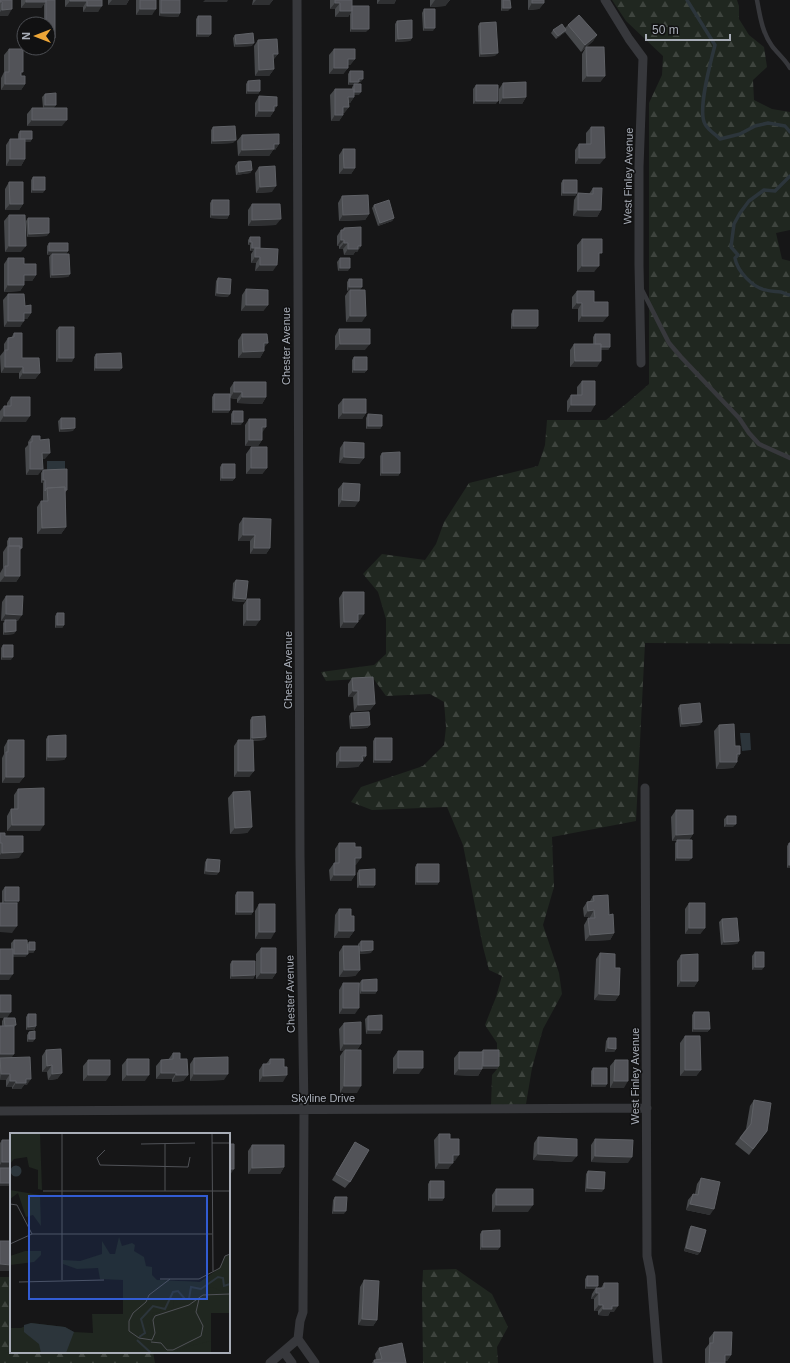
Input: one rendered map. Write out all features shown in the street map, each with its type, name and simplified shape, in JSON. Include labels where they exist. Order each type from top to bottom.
[{"type":"street","name":"Chester Avenue","points":[[297,0],[300,856],[304,1110],[303,1312],[300,1320],[298,1339]]},
{"type":"street","name":"West Finley Avenue","points":[[605,0],[629,39],[643,58],[639,166],[641,363]]},
{"type":"street","name":"West Finley Avenue","points":[[645,788],[647,1256],[651,1276],[658,1363]]},
{"type":"street","name":"Skyline Drive","points":[[0,1111],[647,1108]]},
{"type":"street","points":[[270,1363],[298,1339],[316,1363]]},
{"type":"street","points":[[284,1352],[292,1363]]},
{"type":"lane","points":[[757,0],[763,29],[772,46],[790,68]]},
{"type":"lane","points":[[784,59],[790,61]]},
{"type":"lane","points":[[640,285],[669,343],[681,357],[739,418],[749,433],[759,444],[790,458]]},
{"type":"green space","points":[[612,0],[737,0],[739,6],[739,19],[749,35],[764,47],[767,67],[753,80],[754,100],[772,109],[790,112],[790,230],[776,233],[782,259],[790,261],[790,644],[645,643],[636,821],[552,837],[554,887],[543,925],[559,973],[562,994],[543,1029],[532,1068],[526,1104],[491,1106],[492,1075],[497,1069],[497,1043],[485,1025],[496,997],[502,976],[489,970],[463,845],[447,807],[372,810],[351,802],[361,787],[423,766],[444,745],[446,727],[444,702],[430,694],[386,696],[373,678],[326,681],[321,672],[374,665],[386,654],[386,619],[378,592],[363,574],[382,554],[425,560],[436,544],[444,522],[469,483],[538,466],[545,445],[547,420],[606,420],[649,384],[649,103],[662,75],[663,56],[626,21]]},
{"type":"green space","points":[[456,1269],[492,1294],[508,1327],[497,1347],[498,1363],[423,1363],[423,1270]]},
{"type":"green space","points":[[0,1277],[10,1277],[10,1353],[153,1353],[155,1363],[0,1363]]},
{"type":"shaded area","points":[[47,461],[65,461],[65,470],[47,470]]},
{"type":"shaded area","points":[[740,733],[750,733],[751,750],[742,751]]},
{"type":"building","points":[[0,0],[12,0],[12,9],[2,10],[2,2],[0,2]]},
{"type":"building","points":[[26,0],[46,0],[46,2],[26,2]]},
{"type":"building","points":[[46,0],[55,0],[55,16],[46,16]]},
{"type":"building","points":[[70,0],[102,0],[102,6],[87,6],[87,1]]},
{"type":"building","points":[[140,0],[156,0],[156,9],[140,9]]},
{"type":"building","points":[[161,0],[180,0],[180,13],[161,13]]},
{"type":"building","points":[[335,0],[352,0],[352,11],[340,11],[340,3],[335,3]]},
{"type":"building","points":[[503,0],[510,0],[511,8],[503,8]]},
{"type":"building","points":[[532,0],[544,0],[544,3],[532,3]]},
{"type":"building","points":[[352,6],[369,6],[369,29],[352,29]]},
{"type":"building","points":[[424,9],[435,9],[435,28],[425,28]]},
{"type":"building","points":[[579,15],[597,35],[585,45],[568,25]]},
{"type":"building","points":[[198,16],[211,16],[211,34],[198,34]]},
{"type":"building","points":[[412,20],[412,38],[398,39],[397,21]]},
{"type":"building","points":[[496,22],[498,53],[481,54],[480,23]]},
{"type":"building","points":[[562,24],[566,30],[558,36],[553,30]]},
{"type":"building","points":[[253,33],[254,43],[236,44],[235,35]]},
{"type":"building","points":[[277,39],[278,54],[273,54],[274,69],[259,70],[258,40]]},
{"type":"building","points":[[586,47],[604,47],[605,76],[587,76]]},
{"type":"building","points":[[9,49],[16,49],[16,56],[23,56],[23,72],[21,72],[21,76],[25,76],[25,84],[5,84],[5,72],[9,72]]},
{"type":"building","points":[[334,49],[355,49],[355,59],[348,59],[348,68],[334,68]]},
{"type":"building","points":[[350,71],[363,71],[363,79],[359,79],[359,82],[350,82]]},
{"type":"building","points":[[260,80],[260,91],[248,91],[248,81]]},
{"type":"building","points":[[526,82],[526,97],[503,98],[503,83]]},
{"type":"building","points":[[354,84],[361,84],[361,92],[354,92]]},
{"type":"building","points":[[476,85],[498,85],[498,101],[476,101]]},
{"type":"building","points":[[335,89],[354,89],[354,97],[348,97],[349,107],[343,107],[343,115],[335,115]]},
{"type":"building","points":[[56,93],[56,105],[45,105],[45,94]]},
{"type":"building","points":[[259,96],[277,97],[277,106],[274,106],[274,111],[259,111]]},
{"type":"building","points":[[32,108],[67,108],[67,120],[32,120]]},
{"type":"building","points":[[235,126],[236,140],[213,141],[213,127]]},
{"type":"building","points":[[591,127],[604,127],[605,158],[579,158],[579,144],[591,144]]},
{"type":"building","points":[[20,131],[32,131],[32,139],[20,139]]},
{"type":"building","points":[[279,134],[279,144],[274,144],[274,149],[242,150],[242,135]]},
{"type":"building","points":[[10,139],[25,139],[25,159],[10,159]]},
{"type":"building","points":[[343,149],[355,149],[355,168],[344,168]]},
{"type":"building","points":[[251,161],[252,170],[239,172],[238,162]]},
{"type":"building","points":[[275,166],[276,186],[260,187],[259,167]]},
{"type":"building","points":[[33,177],[45,177],[45,190],[33,190]]},
{"type":"building","points":[[563,180],[577,180],[577,193],[563,193]]},
{"type":"building","points":[[9,182],[23,182],[23,204],[10,204]]},
{"type":"building","points":[[593,188],[602,188],[601,210],[578,210],[578,193],[593,194]]},
{"type":"building","points":[[368,195],[369,214],[343,215],[342,196]]},
{"type":"building","points":[[212,200],[229,200],[229,215],[212,215]]},
{"type":"building","points":[[389,200],[394,218],[380,223],[374,205]]},
{"type":"building","points":[[252,204],[280,204],[281,219],[252,220]]},
{"type":"building","points":[[9,215],[25,215],[26,246],[9,246]]},
{"type":"building","points":[[28,218],[49,218],[49,233],[29,234]]},
{"type":"building","points":[[361,227],[361,246],[358,246],[358,249],[348,249],[348,243],[344,243],[344,240],[341,240],[341,230],[344,230],[344,228]]},
{"type":"building","points":[[250,237],[260,237],[260,248],[252,248]]},
{"type":"building","points":[[582,239],[602,239],[602,253],[599,253],[599,266],[582,266]]},
{"type":"building","points":[[49,243],[68,243],[68,251],[49,251]]},
{"type":"building","points":[[255,248],[278,249],[277,265],[260,265],[260,257],[255,257]]},
{"type":"building","points":[[52,254],[69,254],[70,274],[52,275]]},
{"type":"building","points":[[8,258],[24,258],[24,264],[36,264],[36,275],[24,275],[24,285],[8,285]]},
{"type":"building","points":[[340,258],[350,258],[350,268],[340,268]]},
{"type":"building","points":[[218,278],[231,279],[230,294],[217,293]]},
{"type":"building","points":[[349,279],[362,279],[362,287],[349,287]]},
{"type":"building","points":[[246,289],[268,290],[268,305],[246,305]]},
{"type":"building","points":[[350,290],[365,290],[366,316],[350,316]]},
{"type":"building","points":[[577,291],[594,291],[594,302],[608,302],[608,316],[582,316],[582,303],[577,303]]},
{"type":"building","points":[[8,294],[24,294],[25,306],[31,305],[31,313],[24,313],[24,321],[8,321]]},
{"type":"building","points":[[513,310],[538,310],[538,326],[513,326]]},
{"type":"building","points":[[59,327],[74,327],[74,358],[59,358]]},
{"type":"building","points":[[339,329],[370,329],[370,344],[340,344]]},
{"type":"building","points":[[14,333],[22,333],[22,358],[39,358],[40,373],[23,373],[23,367],[5,367],[5,350],[8,350],[8,338],[14,337]]},
{"type":"building","points":[[242,334],[267,334],[268,343],[264,343],[264,351],[243,352]]},
{"type":"building","points":[[595,334],[610,334],[610,347],[601,347],[601,344],[595,344]]},
{"type":"building","points":[[574,344],[601,344],[601,361],[575,361]]},
{"type":"building","points":[[121,353],[122,368],[96,368],[96,354]]},
{"type":"building","points":[[354,357],[367,357],[367,370],[354,370]]},
{"type":"building","points":[[582,381],[595,381],[595,405],[571,405],[571,395],[582,395]]},
{"type":"building","points":[[234,382],[266,382],[266,397],[242,397],[242,392],[234,392]]},
{"type":"building","points":[[214,394],[230,394],[230,410],[214,410]]},
{"type":"building","points":[[11,397],[30,397],[30,416],[4,416],[4,406],[11,406]]},
{"type":"building","points":[[343,399],[366,399],[366,413],[343,413]]},
{"type":"building","points":[[233,411],[243,411],[243,422],[233,422]]},
{"type":"building","points":[[368,414],[382,415],[382,426],[368,426]]},
{"type":"building","points":[[61,418],[75,418],[75,428],[61,429]]},
{"type":"building","points":[[249,419],[266,419],[266,427],[262,427],[262,440],[249,440]]},
{"type":"building","points":[[32,436],[40,436],[40,440],[49,439],[50,453],[42,453],[43,469],[30,469],[30,442],[32,442]]},
{"type":"building","points":[[344,442],[364,443],[364,458],[344,457]]},
{"type":"building","points":[[251,447],[267,447],[267,468],[251,468]]},
{"type":"building","points":[[400,452],[400,473],[382,473],[382,453]]},
{"type":"building","points":[[222,464],[235,464],[235,478],[222,478]]},
{"type":"building","points":[[67,469],[67,490],[65,490],[65,487],[47,488],[45,491],[43,470]]},
{"type":"building","points":[[343,483],[360,484],[359,501],[342,500]]},
{"type":"building","points":[[65,487],[66,527],[42,528],[41,501],[48,501],[47,488]]},
{"type":"building","points":[[243,518],[271,519],[270,548],[254,548],[255,535],[243,535]]},
{"type":"building","points":[[9,538],[22,538],[22,548],[20,548],[20,546],[9,546]]},
{"type":"building","points":[[8,546],[20,546],[20,576],[5,576],[5,566],[8,566]]},
{"type":"building","points":[[236,580],[248,581],[246,599],[234,598]]},
{"type":"building","points":[[343,592],[364,592],[364,614],[358,614],[358,622],[344,622]]},
{"type":"building","points":[[6,596],[23,596],[22,615],[6,614]]},
{"type":"building","points":[[247,599],[260,599],[260,620],[247,620]]},
{"type":"building","points":[[57,613],[64,613],[64,625],[57,625]]},
{"type":"building","points":[[5,620],[16,620],[16,631],[5,632]]},
{"type":"building","points":[[3,645],[13,645],[13,657],[3,657]]},
{"type":"building","points":[[373,677],[375,704],[358,705],[358,691],[353,691],[352,678]]},
{"type":"building","points":[[700,703],[702,722],[682,724],[680,705]]},
{"type":"building","points":[[369,712],[370,725],[352,726],[351,713]]},
{"type":"building","points":[[265,716],[266,737],[252,738],[252,717]]},
{"type":"building","points":[[734,724],[735,746],[740,746],[740,754],[737,754],[737,762],[720,762],[719,725]]},
{"type":"building","points":[[66,735],[66,757],[48,757],[48,736]]},
{"type":"building","points":[[375,738],[392,738],[392,760],[375,760]]},
{"type":"building","points":[[8,740],[24,740],[24,777],[6,777],[6,752],[8,752]]},
{"type":"building","points":[[238,740],[253,740],[254,771],[238,771]]},
{"type":"building","points":[[340,747],[366,747],[366,756],[362,756],[363,761],[340,761]]},
{"type":"building","points":[[44,788],[44,825],[12,825],[11,809],[18,809],[18,789]]},
{"type":"building","points":[[250,791],[252,827],[235,828],[233,792]]},
{"type":"building","points":[[676,810],[693,810],[693,834],[676,835]]},
{"type":"building","points":[[727,816],[736,816],[736,824],[727,824]]},
{"type":"building","points":[[0,833],[5,833],[5,836],[23,836],[23,852],[2,853]]},
{"type":"building","points":[[677,840],[692,840],[692,858],[677,858]]},
{"type":"building","points":[[339,843],[355,843],[355,847],[361,847],[361,858],[355,858],[355,875],[334,875],[334,863],[339,863]]},
{"type":"building","points":[[790,843],[790,865],[789,865]]},
{"type":"building","points":[[207,859],[220,860],[219,872],[206,871]]},
{"type":"building","points":[[417,864],[439,864],[439,882],[417,882]]},
{"type":"building","points":[[375,869],[375,885],[360,885],[359,870]]},
{"type":"building","points":[[5,887],[19,887],[19,901],[5,901]]},
{"type":"building","points":[[237,892],[253,892],[253,912],[237,912]]},
{"type":"building","points":[[608,895],[609,915],[613,914],[614,933],[590,935],[588,918],[595,918],[594,910],[588,911],[587,902],[594,901],[593,896]]},
{"type":"building","points":[[0,903],[17,903],[17,926],[0,926]]},
{"type":"building","points":[[689,903],[705,903],[705,928],[689,928]]},
{"type":"building","points":[[259,904],[275,904],[275,932],[259,932]]},
{"type":"building","points":[[339,909],[351,909],[351,916],[354,916],[354,931],[339,931]]},
{"type":"building","points":[[737,918],[739,941],[724,942],[722,919]]},
{"type":"building","points":[[14,940],[27,940],[28,954],[14,954]]},
{"type":"building","points":[[361,941],[373,941],[373,950],[361,951]]},
{"type":"building","points":[[29,942],[35,942],[35,950],[29,950]]},
{"type":"building","points":[[343,946],[359,946],[360,970],[344,970]]},
{"type":"building","points":[[261,948],[276,948],[276,973],[261,973]]},
{"type":"building","points":[[0,949],[13,949],[13,974],[0,974]]},
{"type":"building","points":[[755,952],[764,952],[764,967],[755,967]]},
{"type":"building","points":[[600,953],[615,954],[615,968],[620,968],[619,995],[599,994]]},
{"type":"building","points":[[698,954],[698,981],[681,981],[681,955]]},
{"type":"building","points":[[232,961],[255,961],[255,975],[232,976]]},
{"type":"building","points":[[377,979],[377,991],[362,991],[362,980]]},
{"type":"building","points":[[343,983],[359,983],[359,1008],[343,1008]]},
{"type":"building","points":[[0,995],[11,995],[11,1012],[0,1012]]},
{"type":"building","points":[[694,1012],[709,1012],[710,1029],[694,1029]]},
{"type":"building","points":[[28,1014],[36,1014],[36,1026],[28,1027]]},
{"type":"building","points":[[382,1015],[382,1030],[368,1030],[368,1016]]},
{"type":"building","points":[[4,1018],[15,1018],[16,1025],[5,1026]]},
{"type":"building","points":[[361,1022],[361,1044],[344,1044],[344,1023]]},
{"type":"building","points":[[0,1026],[14,1026],[14,1054],[0,1054]]},
{"type":"building","points":[[35,1031],[35,1039],[29,1039],[29,1032]]},
{"type":"building","points":[[685,1036],[700,1036],[701,1070],[685,1070]]},
{"type":"building","points":[[608,1038],[616,1038],[616,1049],[608,1048]]},
{"type":"building","points":[[61,1049],[62,1073],[52,1074],[52,1065],[47,1066],[46,1050]]},
{"type":"building","points":[[345,1050],[361,1050],[361,1086],[344,1086]]},
{"type":"building","points":[[483,1050],[499,1050],[499,1066],[483,1066]]},
{"type":"building","points":[[398,1051],[423,1051],[423,1068],[398,1068]]},
{"type":"building","points":[[459,1052],[483,1052],[482,1069],[459,1069]]},
{"type":"building","points":[[173,1053],[180,1053],[180,1059],[187,1059],[188,1075],[161,1073],[161,1060],[173,1059]]},
{"type":"building","points":[[30,1057],[31,1079],[26,1079],[26,1083],[16,1083],[16,1081],[10,1081],[10,1074],[1,1074],[0,1058]]},
{"type":"building","points":[[228,1057],[228,1074],[194,1074],[194,1058]]},
{"type":"building","points":[[127,1059],[149,1059],[149,1075],[127,1075]]},
{"type":"building","points":[[270,1059],[284,1059],[284,1067],[287,1067],[287,1075],[263,1076],[263,1064],[270,1064]]},
{"type":"building","points":[[88,1060],[110,1060],[110,1075],[88,1075]]},
{"type":"building","points":[[615,1060],[628,1060],[628,1081],[614,1081]]},
{"type":"building","points":[[593,1068],[607,1068],[607,1084],[593,1084]]},
{"type":"building","points":[[754,1100],[771,1103],[767,1131],[753,1149],[740,1138],[751,1124]]},
{"type":"building","points":[[439,1134],[450,1134],[450,1139],[459,1139],[459,1155],[453,1155],[453,1163],[439,1163]]},
{"type":"building","points":[[538,1137],[577,1139],[577,1156],[538,1154]]},
{"type":"building","points":[[595,1139],[633,1140],[632,1157],[595,1156]]},
{"type":"building","points":[[2,1140],[10,1140],[10,1162],[2,1162]]},
{"type":"building","points":[[355,1142],[369,1150],[350,1182],[336,1174]]},
{"type":"building","points":[[230,1144],[234,1144],[234,1169],[230,1169]]},
{"type":"building","points":[[252,1145],[284,1145],[284,1167],[252,1168]]},
{"type":"building","points":[[0,1168],[10,1168],[10,1183],[0,1183]]},
{"type":"building","points":[[588,1171],[605,1172],[604,1189],[587,1188]]},
{"type":"building","points":[[701,1178],[720,1182],[714,1209],[690,1204],[693,1194],[698,1195]]},
{"type":"building","points":[[430,1181],[444,1181],[444,1198],[430,1198]]},
{"type":"building","points":[[496,1189],[533,1189],[533,1205],[496,1205]]},
{"type":"building","points":[[335,1197],[347,1197],[346,1211],[334,1211]]},
{"type":"building","points":[[691,1226],[706,1230],[700,1252],[686,1248]]},
{"type":"building","points":[[500,1230],[500,1247],[482,1247],[482,1231]]},
{"type":"building","points":[[0,1241],[10,1241],[10,1265],[0,1264]]},
{"type":"building","points":[[587,1276],[598,1276],[598,1286],[587,1286]]},
{"type":"building","points":[[364,1280],[379,1281],[377,1320],[362,1319]]},
{"type":"building","points":[[604,1283],[618,1283],[618,1306],[612,1306],[612,1309],[603,1309],[603,1305],[599,1305],[599,1293],[596,1293],[596,1288],[604,1288]]},
{"type":"building","points":[[714,1332],[732,1332],[731,1355],[725,1355],[725,1363],[709,1363],[710,1343],[713,1343]]},
{"type":"building","points":[[402,1343],[406,1363],[375,1363],[374,1360],[382,1359],[379,1348]]},
{"type":"waterway","points":[[687,0],[715,45],[704,97],[703,117],[706,126],[720,139],[740,134],[755,126],[768,123],[785,126],[790,132]]},
{"type":"waterway","points":[[790,176],[775,191],[764,190],[749,201],[734,224],[731,247],[738,255],[735,258],[736,263],[746,278],[761,289],[790,295]]}]
